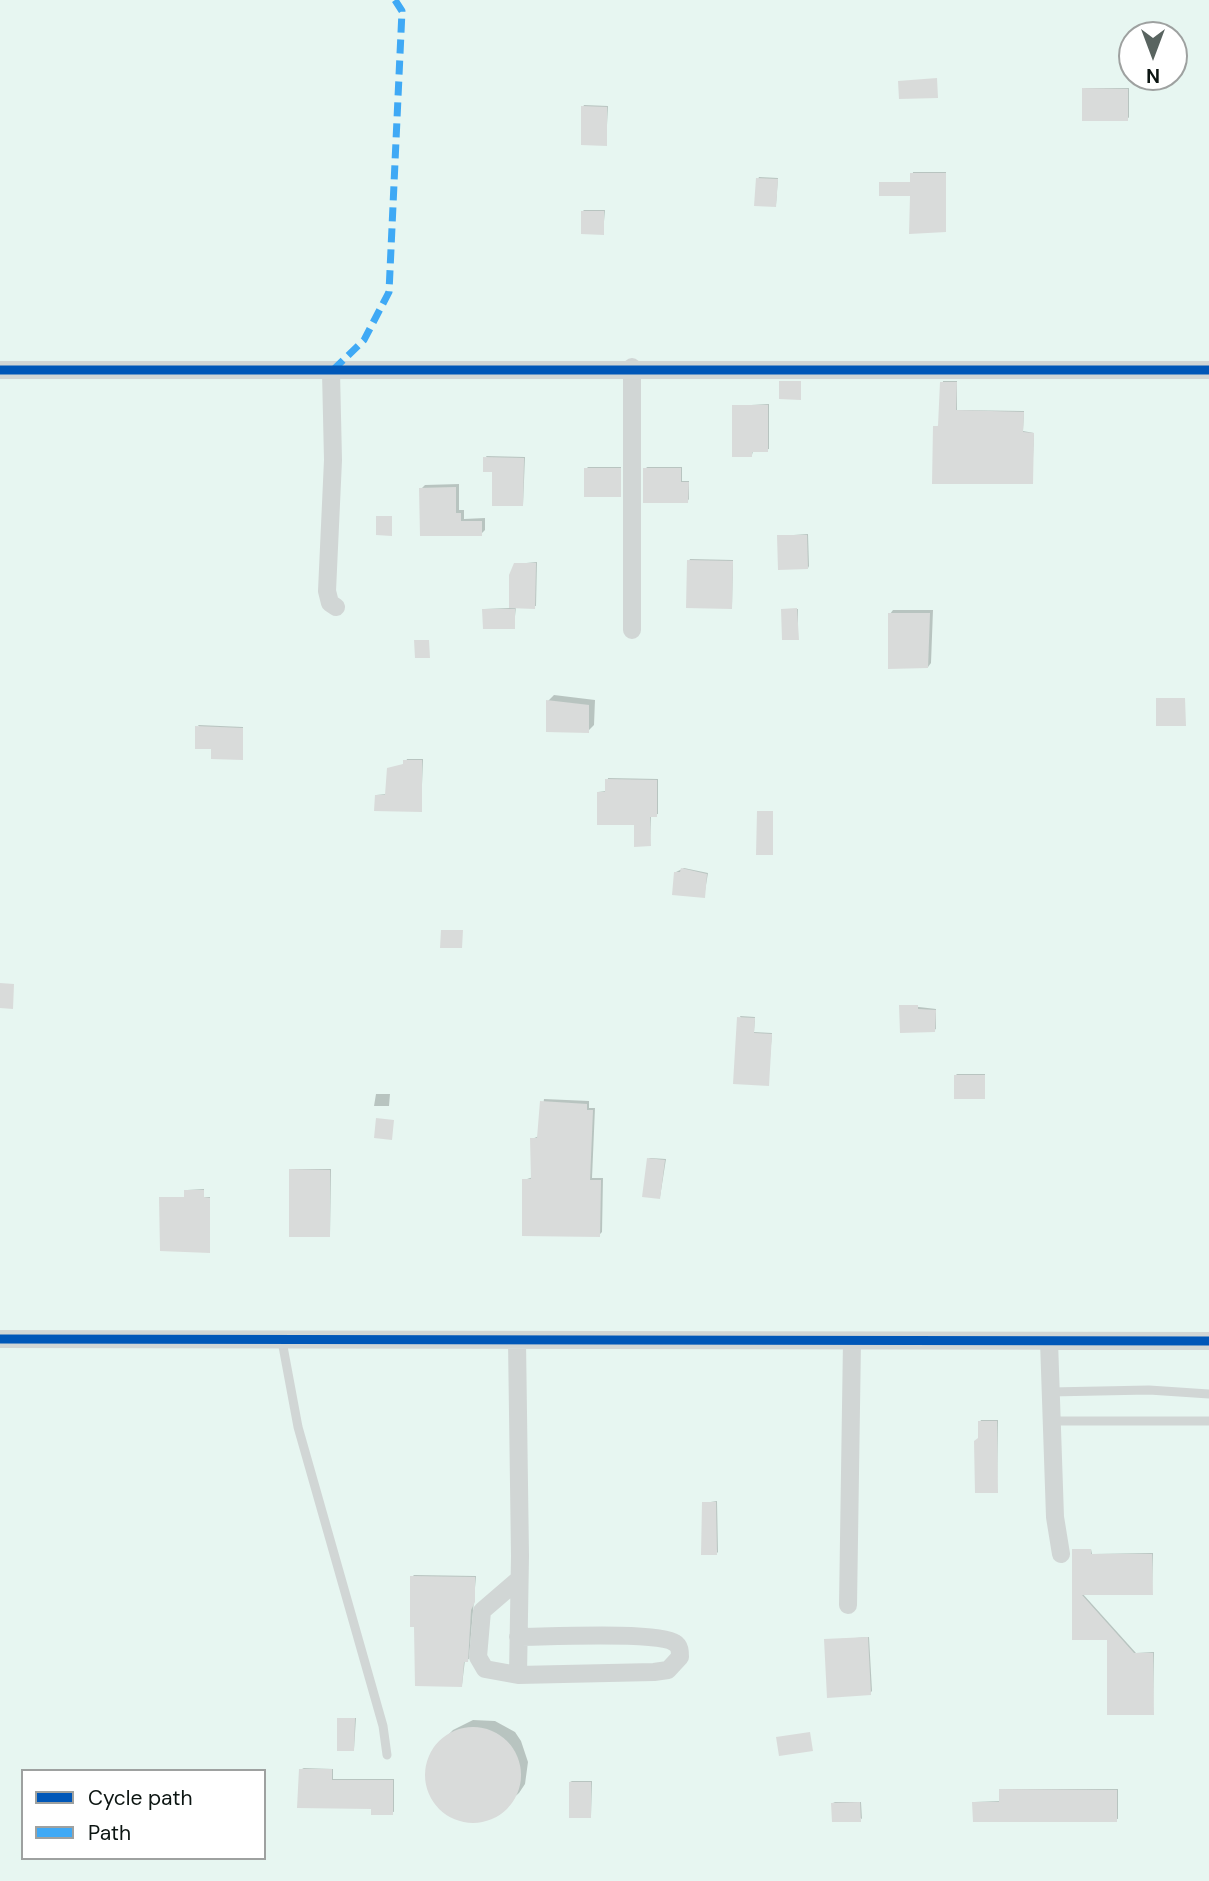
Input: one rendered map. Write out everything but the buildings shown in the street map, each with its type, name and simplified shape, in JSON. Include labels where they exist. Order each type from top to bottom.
[{"type":"street","points":[[632,367],[632,630]]},
{"type":"street","points":[[0,370],[331,372],[632,367],[1209,370]]},
{"type":"street","points":[[331,372],[333,460],[327,591],[330,603],[335,607]]},
{"type":"street","points":[[0,1339],[1209,1341]]},
{"type":"street","points":[[517,1341],[518,1675]]},
{"type":"street","points":[[848,1605],[852,1341]]},
{"type":"street","points":[[1049,1341],[1055,1517],[1061,1554]]},
{"type":"street","points":[[518,1580],[482,1611],[478,1657],[485,1669],[518,1675],[654,1672],[668,1670],[680,1657],[680,1648],[675,1642],[664,1639],[518,1637]]},
{"type":"lane","points":[[282,1341],[298,1427],[383,1726],[387,1755]]},
{"type":"lane","points":[[1051,1392],[1149,1390],[1209,1394]]},
{"type":"lane","points":[[1052,1421],[1209,1421]]},
{"type":"marked path","points":[[333,370],[364,340],[389,292],[402,11],[395,0]]},
{"type":"cycle path","points":[[0,370],[1209,370]]},
{"type":"cycle path","points":[[0,1339],[1209,1341]]}]
